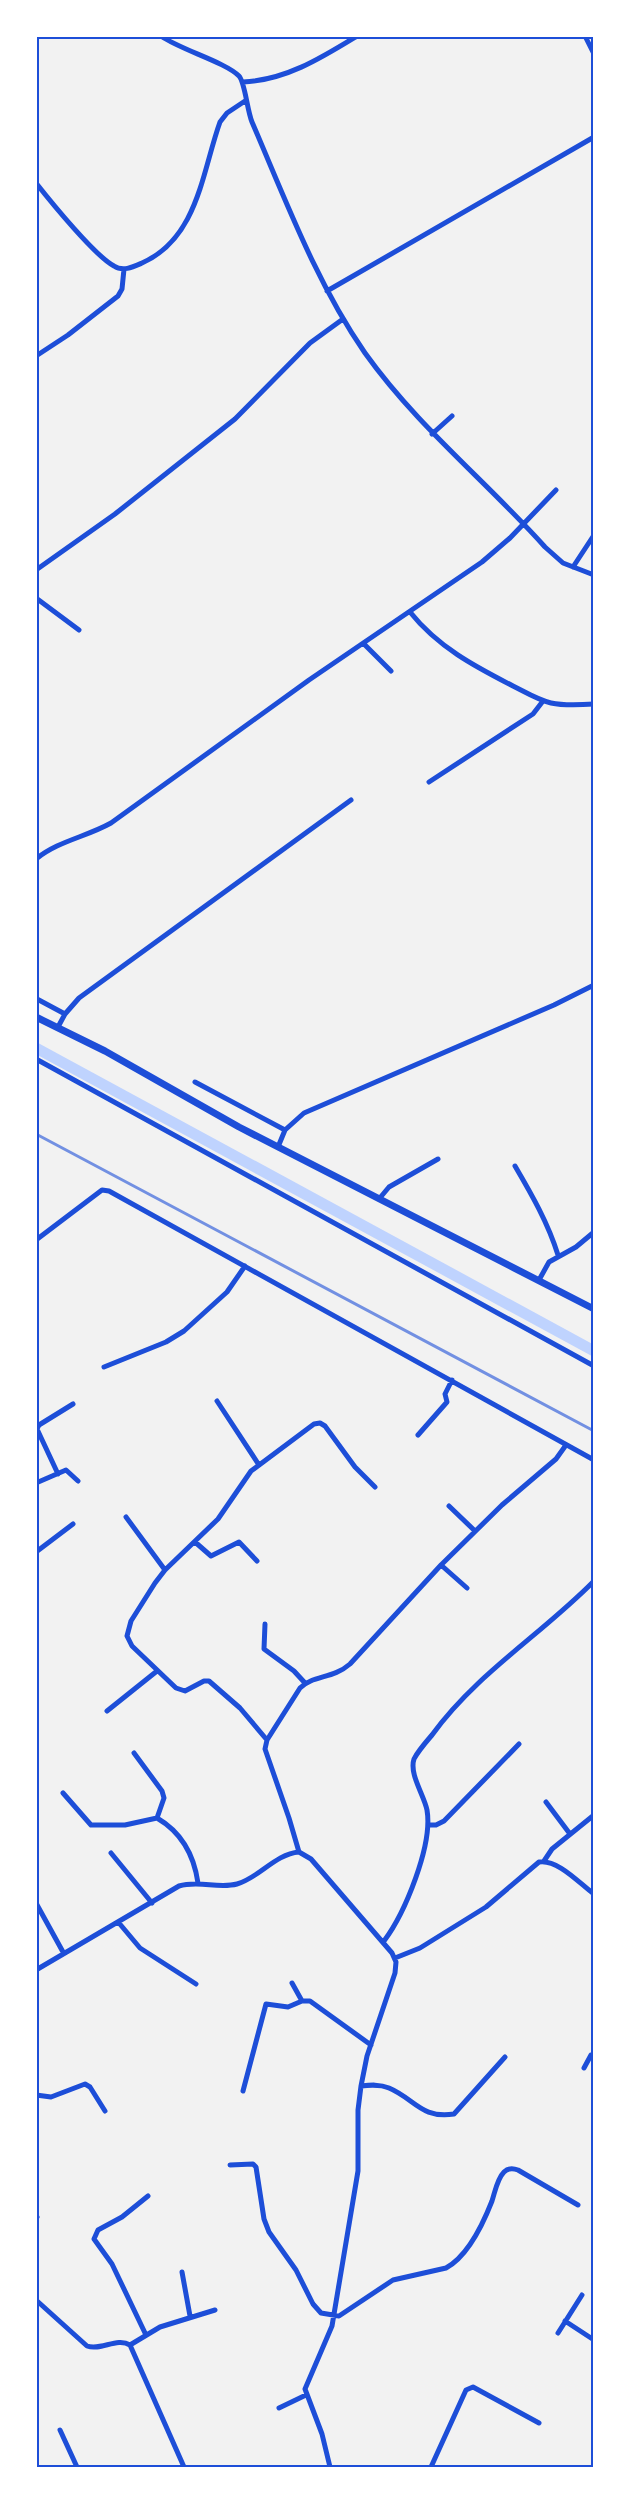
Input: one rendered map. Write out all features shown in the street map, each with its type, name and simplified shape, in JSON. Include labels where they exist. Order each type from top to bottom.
[{"type":"street","points":[[161,36],[174,45],[230,70],[243,82],[245,102],[313,263],[327,291],[366,354],[413,414],[545,548],[563,563],[594,575]]},
{"type":"street","points":[[243,82],[268,80],[295,70],[356,36]]},
{"type":"street","points":[[585,36],[594,54]]},
{"type":"street","points":[[36,183],[107,262],[124,269],[153,258],[176,237],[198,196],[220,122],[227,113],[245,102]]},
{"type":"street","points":[[327,291],[594,137]]},
{"type":"street","points":[[36,356],[68,335],[118,296],[122,289],[124,269]]},
{"type":"street","points":[[36,570],[114,514],[235,419],[310,343],[343,319]]},
{"type":"street","points":[[432,434],[452,416]]},
{"type":"street","points":[[36,859],[57,845],[92,833],[111,823],[309,680],[482,562],[510,538],[556,490]]},
{"type":"street","points":[[573,567],[594,536]]},
{"type":"street","points":[[36,598],[79,630]]},
{"type":"street","points":[[410,612],[423,628],[460,659],[543,701],[567,705],[594,704]]},
{"type":"street","points":[[364,644],[391,671]]},
{"type":"street","points":[[429,782],[533,714],[543,701]]},
{"type":"street","points":[[58,1027],[65,1014],[79,998],[351,800]]},
{"type":"street","points":[[278,1147],[285,1130],[304,1113],[594,986]]},
{"type":"street","points":[[37,999],[65,1014]]},
{"type":"street","points":[[36,1017],[58,1027],[278,1147],[594,1309]]},
{"type":"street","points":[[36,1059],[594,1366]]},
{"type":"street","points":[[196,1082],[285,1130]]},
{"type":"street","points":[[379,1199],[389,1187],[438,1159]]},
{"type":"street","points":[[515,1166],[552,1234],[558,1255]]},
{"type":"street","points":[[36,1240],[102,1190],[110,1191],[594,1460]]},
{"type":"street","points":[[539,1280],[549,1262],[558,1255],[576,1247],[594,1232]]},
{"type":"street","points":[[104,1368],[166,1342],[184,1331],[227,1292],[245,1266]]},
{"type":"street","points":[[418,1435],[447,1402],[445,1394],[452,1380]]},
{"type":"street","points":[[217,1401],[259,1465]]},
{"type":"street","points":[[58,1474],[37,1429],[39,1425],[73,1404]]},
{"type":"street","points":[[267,1740],[240,1708],[209,1681],[204,1681],[190,1690],[180,1691],[157,1671],[132,1646],[127,1636],[132,1621],[165,1570],[218,1519],[242,1482],[259,1465],[314,1424],[320,1423],[325,1426],[355,1467],[375,1487]]},
{"type":"street","points":[[330,2467],[322,2434],[306,2395],[306,2384],[329,2334],[334,2316],[358,2171],[358,2110],[361,2086],[371,2045],[394,1973],[395,1958],[384,1941],[311,1859],[299,1852],[285,1805],[266,1757],[267,1740],[305,1683],[342,1671],[441,1565],[475,1531],[556,1459],[566,1444]]},
{"type":"street","points":[[36,1483],[66,1470],[78,1481]]},
{"type":"street","points":[[449,1506],[475,1531]]},
{"type":"street","points":[[126,1517],[165,1570]]},
{"type":"street","points":[[36,1552],[73,1524]]},
{"type":"street","points":[[195,1542],[211,1556],[239,1542],[256,1561]]},
{"type":"street","points":[[441,1565],[467,1588]]},
{"type":"street","points":[[384,1941],[393,1927],[415,1881],[428,1825],[423,1795],[414,1773],[414,1758],[456,1704],[511,1654],[552,1622],[594,1581]]},
{"type":"street","points":[[265,1624],[264,1649],[294,1671],[305,1683]]},
{"type":"street","points":[[107,1711],[157,1671]]},
{"type":"street","points":[[428,1825],[436,1825],[444,1821],[519,1744]]},
{"type":"street","points":[[134,1753],[162,1791],[164,1798],[157,1818]]},
{"type":"street","points":[[63,1793],[91,1824],[125,1825],[157,1818],[169,1826],[182,1841],[196,1867],[198,1883]]},
{"type":"street","points":[[546,1802],[570,1834]]},
{"type":"street","points":[[395,1958],[420,1948],[486,1907],[534,1866],[544,1861],[552,1849],[594,1815]]},
{"type":"street","points":[[36,1970],[63,1952],[119,1923],[179,1886],[198,1883],[224,1886],[236,1884],[248,1880],[287,1855],[299,1852]]},
{"type":"street","points":[[110,1853],[152,1903]]},
{"type":"street","points":[[544,1861],[559,1868],[594,1894]]},
{"type":"street","points":[[36,1904],[63,1952]]},
{"type":"street","points":[[119,1923],[140,1948],[196,1984]]},
{"type":"street","points":[[292,1983],[302,2001]]},
{"type":"street","points":[[243,2091],[265,2005],[272,2003],[288,2007],[302,2001],[310,2001],[371,2045]]},
{"type":"street","points":[[584,2068],[593,2054]]},
{"type":"street","points":[[361,2086],[374,2085],[389,2088],[432,2115],[454,2114],[505,2057]]},
{"type":"street","points":[[36,2095],[52,2097],[85,2084],[90,2087],[105,2111]]},
{"type":"street","points":[[230,2165],[253,2164],[256,2167],[264,2220],[269,2232],[296,2270],[318,2311],[334,2316],[345,2313],[393,2280],[446,2268],[452,2264],[469,2246],[488,2212],[500,2178],[506,2170],[512,2168],[518,2170],[578,2205]]},
{"type":"street","points":[[146,2335],[112,2264],[94,2239],[98,2230],[133,2210],[148,2196]]},
{"type":"street","points":[[182,2272],[190,2316]]},
{"type":"street","points":[[558,2333],[582,2295]]},
{"type":"street","points":[[37,2302],[88,2346],[96,2348],[122,2342],[130,2345],[184,2467]]},
{"type":"street","points":[[130,2345],[146,2335],[190,2316],[214,2310]]},
{"type":"street","points":[[565,2321],[594,2340]]},
{"type":"street","points":[[431,2467],[466,2390],[470,2388],[474,2387],[539,2423]]},
{"type":"street","points":[[279,2408],[306,2395]]},
{"type":"street","points":[[60,2430],[77,2467]]},
{"type":"waterway","points":[[36,1048],[594,1351]]},
{"type":"railway","points":[[36,1134],[594,1431]]}]
